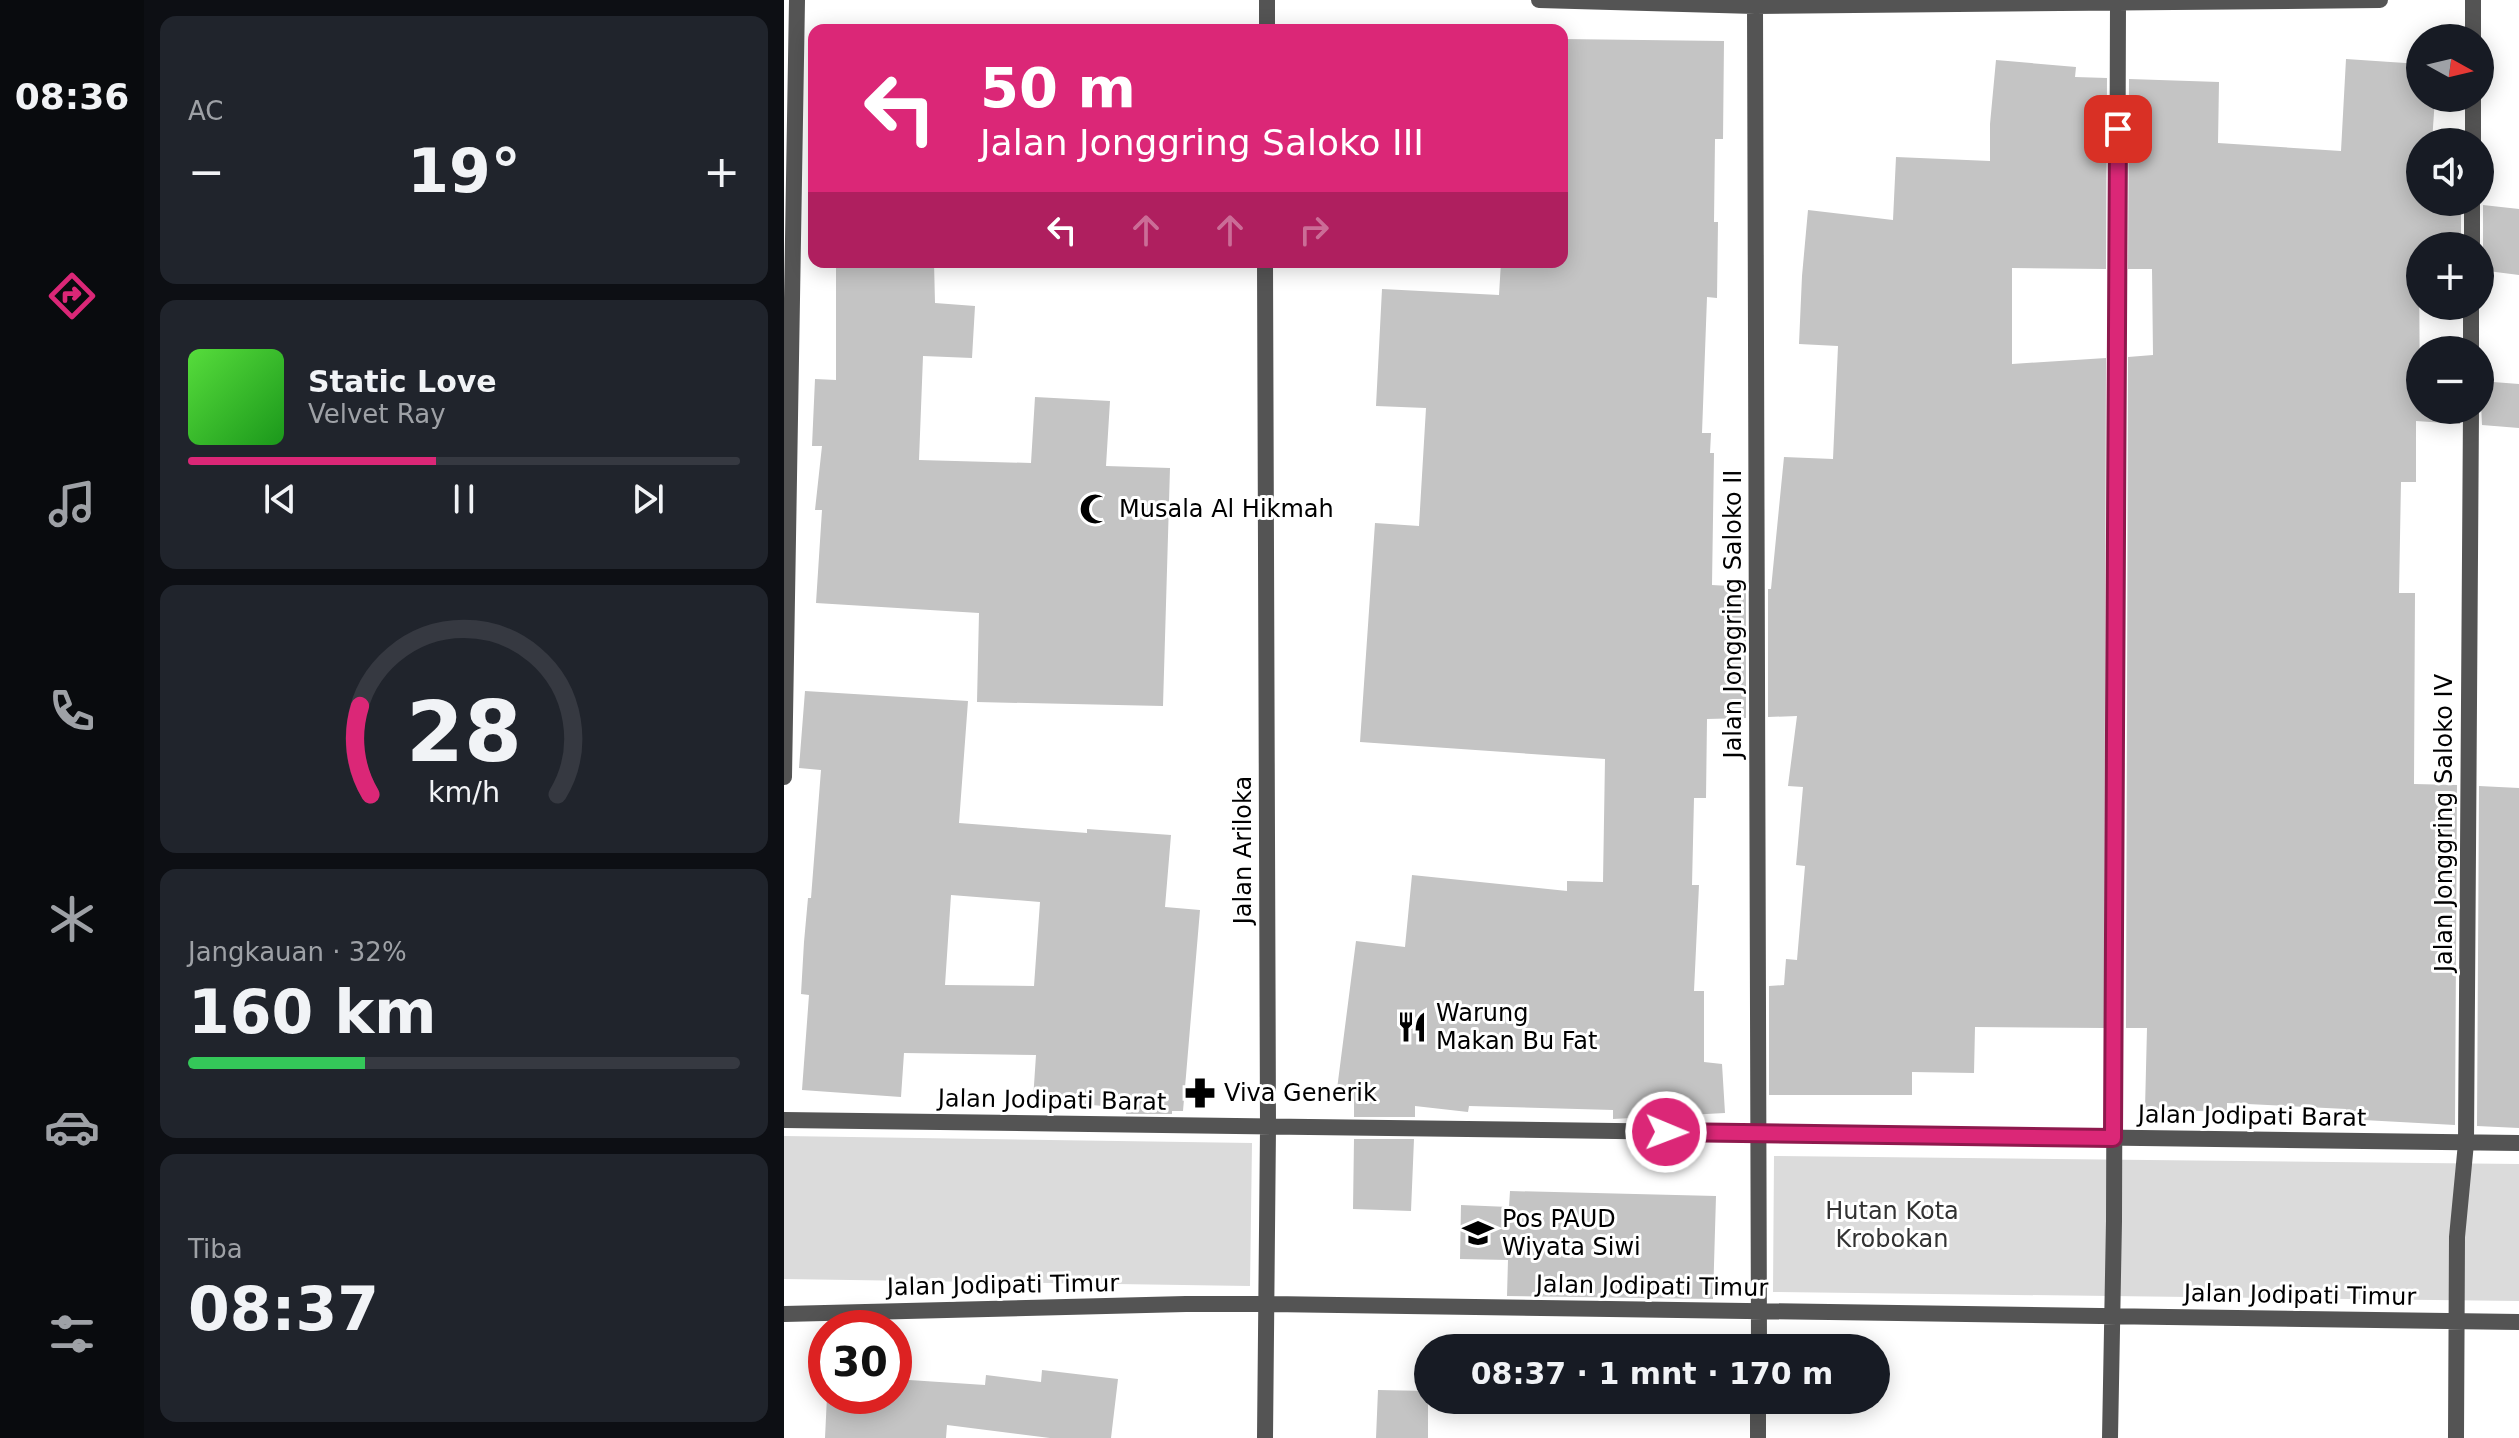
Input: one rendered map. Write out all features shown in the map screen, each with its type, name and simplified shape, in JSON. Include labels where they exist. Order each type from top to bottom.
[{"type":"street","points":[[784,777],[797,0]]},
{"type":"street","points":[[1267,0],[1267,24]]},
{"type":"street","points":[[1539,0],[1755,6],[2380,0]]},
{"type":"street","points":[[2473,0],[2473,24]]},
{"type":"street","points":[[2110,1438],[2114,1221],[2118,2]]},
{"type":"street","name":"Jalan Jonggring Saloko II","points":[[1755,6],[1759,1334]]},
{"type":"street","name":"Jalan Ariloka","points":[[1265,268],[1268,1127],[1265,1438]]},
{"type":"street","name":"Jalan Jonggring Saloko IV","points":[[2456,1438],[2457,1237],[2466,1143],[2471,424]]},
{"type":"street","name":"Jalan Jodipati Barat","points":[[784,1120],[2519,1143]]},
{"type":"street","name":"Jalan Jodipati Timur","points":[[784,1314],[1266,1304],[2519,1322]]},
{"type":"street","points":[[1758,1414],[1758,1438]]},
{"type":"green space","points":[[784,1136],[1252,1143],[1250,1286],[784,1279]]},
{"type":"green space","name":"Hutan Kota Krobokan","points":[[1774,1156],[2519,1164],[2519,1301],[1773,1292]]},
{"type":"building","points":[[1568,39],[1724,41],[1723,139],[1715,139],[1717,298],[1707,297],[1702,433],[1711,433],[1710,453],[1714,453],[1712,585],[1746,587],[1746,718],[1707,719],[1706,798],[1694,798],[1692,885],[1699,885],[1694,991],[1704,991],[1704,1062],[1722,1064],[1725,1113],[1613,1119],[1613,1110],[1469,1106],[1468,1112],[1415,1106],[1415,1117],[1354,1117],[1354,1099],[1336,1097],[1356,941],[1405,947],[1412,875],[1567,891],[1567,881],[1603,882],[1605,759],[1360,742],[1375,523],[1419,526],[1426,408],[1376,406],[1382,289],[1499,295],[1501,268],[1568,268]]},
{"type":"building","points":[[2346,59],[2406,63],[2406,112],[2434,112],[2433,128],[2406,128],[2406,216],[2461,216],[2461,232],[2406,232],[2406,320],[2419,320],[2419,336],[2406,336],[2406,424],[2416,424],[2416,482],[2401,482],[2399,593],[2415,593],[2414,784],[2457,785],[2455,1125],[2345,1119],[2346,1109],[2227,1103],[2227,1112],[2145,1109],[2147,1028],[2126,1028],[2128,357],[2153,355],[2152,269],[2128,269],[2129,79],[2219,82],[2218,143],[2341,151]]},
{"type":"building","points":[[1996,60],[2076,67],[2075,77],[2107,78],[2106,269],[2012,268],[2012,364],[2106,358],[2104,1028],[1975,1027],[1974,1073],[1912,1072],[1912,1095],[1769,1095],[1769,986],[1784,985],[1786,959],[1797,960],[1805,866],[1796,865],[1803,787],[1788,786],[1797,716],[1768,717],[1768,589],[1771,589],[1784,457],[1833,459],[1838,346],[1799,344],[1808,210],[1893,220],[1896,157],[1990,161]]},
{"type":"building","points":[[2494,206],[2519,209],[2519,275],[2494,272],[2494,232],[2483,232],[2483,216],[2494,216]]},
{"type":"building","points":[[836,268],[934,268],[935,303],[975,306],[972,358],[923,356],[919,460],[1031,463],[1035,397],[1110,401],[1106,466],[1170,468],[1163,706],[977,702],[979,613],[816,603],[822,510],[815,510],[822,446],[812,446],[815,379],[836,380]]},
{"type":"building","points":[[2494,382],[2519,384],[2519,428],[2482,425],[2494,424]]},
{"type":"building","points":[[805,691],[968,701],[959,823],[1087,833],[1087,829],[1171,835],[1165,907],[1200,910],[1183,1111],[1172,1111],[1172,1114],[1126,1114],[1127,1108],[1033,1100],[1036,1055],[904,1053],[901,1097],[802,1090],[809,995],[801,994],[804,942],[808,898],[811,898],[821,770],[799,768]],"holes":[[[951,895],[1040,902],[1034,986],[945,985]]]},
{"type":"building","points":[[2479,786],[2519,788],[2519,1128],[2477,1126]]},
{"type":"building","points":[[1354,1139],[1414,1139],[1411,1211],[1353,1209]]},
{"type":"building","points":[[1510,1191],[1716,1196],[1713,1299],[1507,1296],[1508,1260],[1460,1259],[1461,1205],[1509,1207]]},
{"type":"building","points":[[1042,1370],[1118,1379],[1111,1438],[1050,1438],[947,1425],[946,1438],[825,1438],[826,1414],[912,1414],[912,1380],[985,1385],[986,1375],[1041,1382]]},
{"type":"building","points":[[1378,1390],[1414,1391],[1414,1414],[1428,1414],[1428,1438],[1376,1438]]},
{"type":"place","name":"Musala Al Hikmah","points":[[1095,509]]},
{"type":"place","name":"Warung Makan Bu Fat","points":[[1412,1027]]},
{"type":"place","name":"Viva Generik","points":[[1200,1093]]},
{"type":"place","name":"Pos PAUD Wiyata Siwi","points":[[1478,1233]]},
{"type":"route","points":[[1666,1132],[2113,1138],[2118,129]]}]
